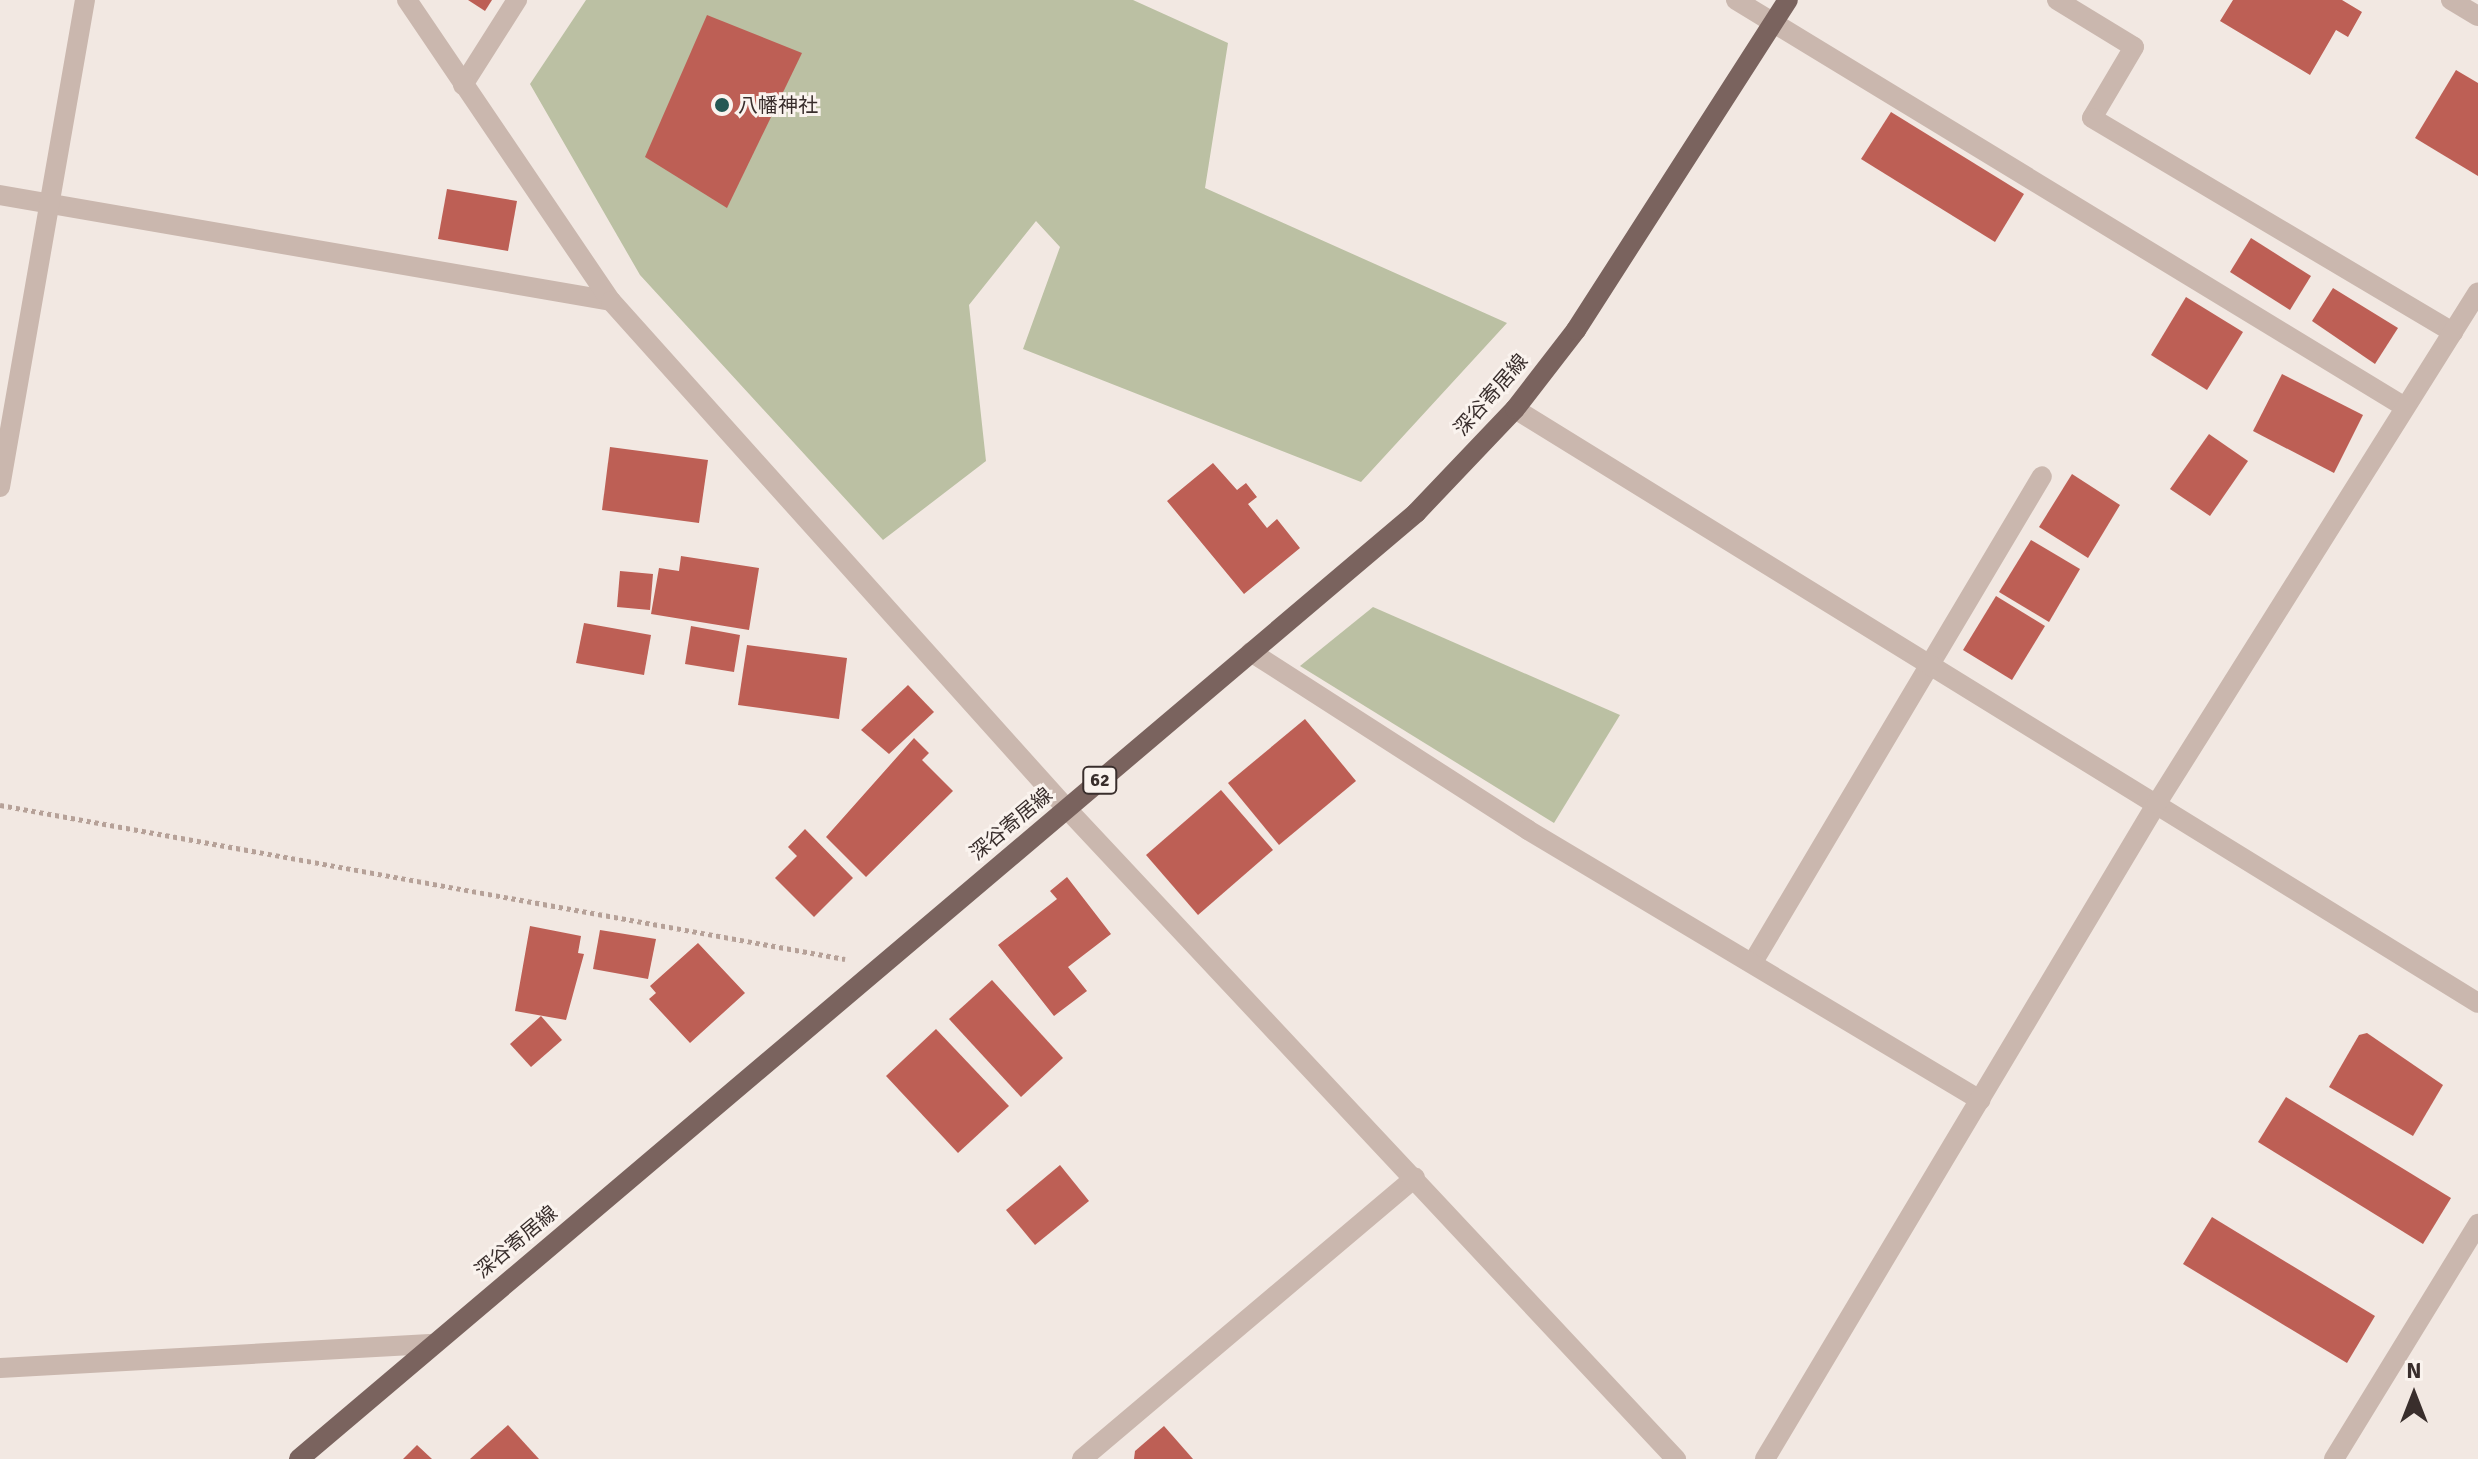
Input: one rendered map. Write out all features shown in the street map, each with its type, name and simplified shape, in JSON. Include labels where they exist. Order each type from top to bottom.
[{"type":"main road","name":"深谷寄居線","points":[[299,1459],[1416,513],[1515,409],[1652,220],[1788,0]]},
{"type":"street","points":[[0,487],[85,0]]},
{"type":"street","points":[[407,0],[611,301],[1067,809],[1676,1459]]},
{"type":"street","points":[[463,85],[517,0]]},
{"type":"street","points":[[1736,0],[2405,407]]},
{"type":"street","points":[[2057,0],[2134,47],[2092,118],[2453,332]]},
{"type":"street","points":[[2451,0],[2478,16]]},
{"type":"street","points":[[0,195],[611,301]]},
{"type":"street","points":[[1765,1459],[2157,803],[2478,292]]},
{"type":"street","points":[[1515,409],[2478,1003]]},
{"type":"street","points":[[1753,962],[2042,476]]},
{"type":"street","points":[[1251,652],[1528,830],[1980,1100]]},
{"type":"street","points":[[1082,1459],[1415,1178]]},
{"type":"street","points":[[2334,1459],[2478,1224]]},
{"type":"street","points":[[0,1368],[434,1344]]},
{"type":"path","points":[[0,805],[881,965]]},
{"type":"green space","points":[[586,0],[1133,0],[1228,43],[1205,188],[1507,323],[1361,482],[1023,349],[1060,247],[1036,221],[969,305],[986,461],[883,540],[640,275],[530,84]]},
{"type":"green space","points":[[1373,607],[1620,715],[1554,823],[1300,666]]},
{"type":"building","points":[[468,0],[492,0],[485,11]]},
{"type":"building","points":[[2233,0],[2342,0],[2362,12],[2348,37],[2336,30],[2310,75],[2220,21]]},
{"type":"building","name":"八幡神社","points":[[707,15],[802,53],[727,208],[645,157]]},
{"type":"building","points":[[2456,70],[2478,83],[2478,176],[2415,138]]},
{"type":"building","points":[[1891,112],[2024,194],[1995,242],[1861,159]]},
{"type":"building","points":[[447,189],[517,201],[508,251],[438,239]]},
{"type":"building","points":[[2251,238],[2311,276],[2290,310],[2230,272]]},
{"type":"building","points":[[2333,288],[2398,328],[2375,364],[2312,321]]},
{"type":"building","points":[[2186,297],[2243,332],[2207,390],[2151,355]]},
{"type":"building","points":[[2282,374],[2363,415],[2334,473],[2253,431]]},
{"type":"building","points":[[2209,434],[2248,461],[2210,516],[2170,489]]},
{"type":"building","points":[[610,447],[708,460],[699,523],[602,510]]},
{"type":"building","points":[[1213,463],[1237,490],[1246,483],[1257,497],[1248,504],[1267,528],[1277,519],[1300,548],[1244,594],[1167,501]]},
{"type":"building","points":[[2072,474],[2120,505],[2088,558],[2039,527]]},
{"type":"building","points":[[2031,540],[2080,569],[2049,622],[1999,592]]},
{"type":"building","points":[[681,556],[759,568],[749,630],[651,614],[659,568],[679,571]]},
{"type":"building","points":[[620,571],[653,574],[650,610],[617,607]]},
{"type":"building","points":[[1996,596],[2045,626],[2012,680],[1963,650]]},
{"type":"building","points":[[584,623],[651,635],[644,675],[576,663]]},
{"type":"building","points":[[691,626],[740,635],[734,672],[685,664]]},
{"type":"building","points":[[747,645],[847,658],[839,719],[738,705]]},
{"type":"building","points":[[908,685],[934,712],[889,754],[861,730]]},
{"type":"building","points":[[1305,719],[1356,781],[1279,845],[1228,783]]},
{"type":"building","points":[[914,738],[929,753],[922,760],[953,791],[866,877],[826,837]]},
{"type":"building","points":[[1221,790],[1273,850],[1198,915],[1146,855]]},
{"type":"building","points":[[805,829],[853,878],[814,917],[775,878],[797,856],[788,847]]},
{"type":"building","points":[[1067,877],[1111,934],[1068,967],[1087,991],[1054,1016],[998,945],[1057,899],[1050,891]]},
{"type":"building","points":[[530,926],[581,936],[578,953],[584,954],[566,1020],[515,1011]]},
{"type":"building","points":[[600,930],[656,939],[648,979],[593,969]]},
{"type":"building","points":[[698,943],[745,993],[690,1043],[649,999],[656,993],[650,986]]},
{"type":"building","points":[[992,980],[1063,1058],[1021,1097],[949,1019]]},
{"type":"building","points":[[541,1016],[562,1040],[531,1067],[510,1044]]},
{"type":"building","points":[[936,1029],[1009,1106],[958,1153],[886,1076]]},
{"type":"building","points":[[2367,1033],[2443,1085],[2413,1136],[2329,1087],[2359,1035]]},
{"type":"building","points":[[2286,1097],[2451,1198],[2423,1244],[2258,1142]]},
{"type":"building","points":[[1060,1165],[1089,1201],[1035,1245],[1006,1210]]},
{"type":"building","points":[[2212,1217],[2375,1316],[2347,1363],[2183,1264]]},
{"type":"building","points":[[508,1425],[539,1459],[470,1459]]},
{"type":"building","points":[[1164,1426],[1193,1459],[1134,1459],[1135,1451]]},
{"type":"building","points":[[417,1445],[432,1459],[403,1459]]},
{"type":"place","name":"八幡神社","points":[[722,105]]}]
